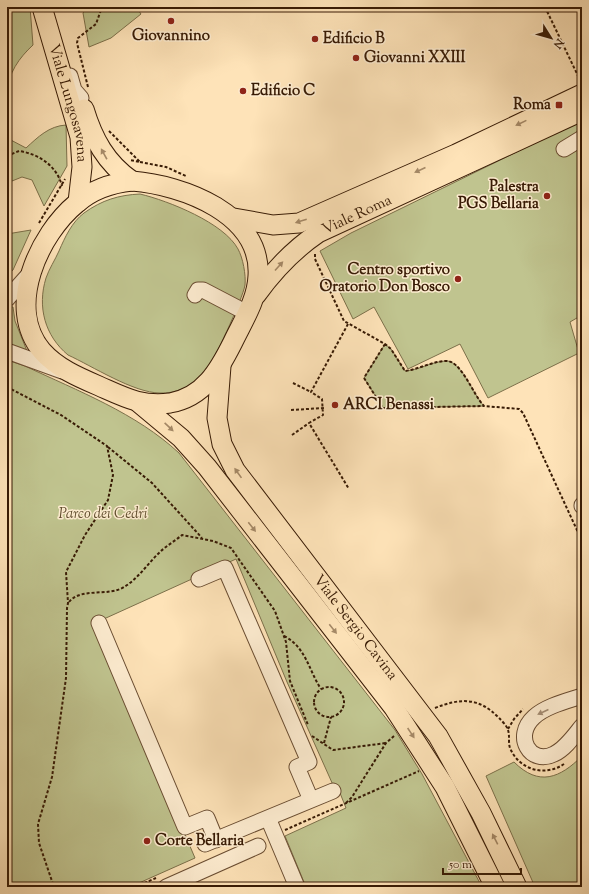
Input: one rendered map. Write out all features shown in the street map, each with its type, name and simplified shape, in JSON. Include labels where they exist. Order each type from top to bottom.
[{"type":"main road","name":"Viale Lungosavena","points":[[42,7],[49,44],[80,137],[82,167],[78,202]]},
{"type":"main road","name":"Viale Lungosavena","points":[[56,7],[85,94],[88,122],[108,160],[132,180]]},
{"type":"main road","name":"Viale Roma","points":[[255,296],[286,259],[302,244],[318,233],[475,153],[582,94]]},
{"type":"main road","name":"Viale Roma","points":[[234,218],[273,224],[299,223],[582,111]]},
{"type":"main road","points":[[132,180],[165,186],[188,194],[224,210],[234,218],[244,230],[256,253],[258,277],[255,296],[247,313],[222,365],[201,389],[186,399],[156,404],[139,403],[74,375],[53,362],[41,349],[28,322],[25,302],[27,284],[32,270],[59,219],[78,202],[107,186],[132,180]]},
{"type":"main road","name":"Viale Sergio Cavina","points":[[222,365],[217,418],[222,444],[235,470],[438,736],[481,812],[517,887]]},
{"type":"main road","name":"Viale Sergio Cavina","points":[[139,403],[181,438],[207,467],[394,708],[445,787],[495,887]]},
{"type":"street","points":[[49,44],[55,43],[62,49],[74,90],[85,94]]},
{"type":"street","points":[[564,149],[582,138]]},
{"type":"street","points":[[7,300],[32,270]]},
{"type":"street","points":[[195,295],[198,290],[203,290],[247,313]]},
{"type":"street","points":[[9,358],[41,365],[74,375]]},
{"type":"street","points":[[199,579],[225,568],[309,762],[297,767],[311,800]]},
{"type":"street","points":[[99,623],[185,827],[207,818],[211,842],[333,792]]},
{"type":"street","points":[[582,696],[535,716],[525,729],[524,741],[531,752],[547,756],[558,751],[582,726]]},
{"type":"street","points":[[268,818],[297,887]]},
{"type":"street","points":[[166,887],[258,846]]},
{"type":"path","points":[[7,36],[12,27],[11,7]]},
{"type":"path","points":[[85,94],[77,43],[78,38],[96,24],[102,7]]},
{"type":"path","points":[[545,7],[582,85]]},
{"type":"path","points":[[106,128],[140,162]]},
{"type":"path","points":[[7,156],[19,151],[40,158],[59,176],[62,186]]},
{"type":"path","points":[[126,159],[166,166],[187,177]]},
{"type":"path","points":[[316,250],[315,259],[344,321],[385,344],[391,349],[405,371],[445,361],[452,362],[458,367],[484,406]]},
{"type":"path","points":[[311,392],[348,324]]},
{"type":"path","points":[[385,344],[364,378],[383,408],[484,406],[512,407],[523,413],[582,541]]},
{"type":"path","points":[[7,376],[9,358]]},
{"type":"path","points":[[292,435],[323,415],[322,399],[293,383]]},
{"type":"path","points":[[7,387],[61,415],[107,446],[152,483],[203,538]]},
{"type":"path","points":[[291,410],[323,408]]},
{"type":"path","points":[[309,423],[349,489]]},
{"type":"path","points":[[54,887],[39,843],[38,824],[52,777],[66,678],[68,603],[66,572],[85,535],[108,500],[113,475],[107,446]]},
{"type":"path","points":[[68,603],[73,598],[78,596],[124,588],[161,551],[182,536],[203,538],[231,548],[275,611],[284,636],[290,681],[313,737],[333,750],[386,743]]},
{"type":"path","points":[[284,636],[294,642],[305,656],[321,689]]},
{"type":"path","points":[[324,743],[331,717],[342,709],[343,699],[339,691],[330,687],[321,689],[315,696],[315,707],[321,714],[331,717]]},
{"type":"path","points":[[435,708],[449,702],[463,700],[477,704],[490,709],[508,729]]},
{"type":"path","points":[[394,736],[386,743],[352,797],[345,804],[424,769]]},
{"type":"green space","points":[[7,7],[30,7],[33,45],[15,66],[8,86],[7,94]]},
{"type":"green space","points":[[87,7],[136,7],[141,14],[111,38],[89,47],[83,13]]},
{"type":"green space","name":"Centro sportivo Oratorio Don Bosco","points":[[582,120],[582,315],[570,322],[579,353],[488,398],[460,344],[408,369],[374,307],[353,319],[320,251],[351,233]]},
{"type":"green space","points":[[66,125],[67,166],[44,206],[32,180],[22,177],[7,183],[7,138],[26,148],[39,136],[54,127]]},
{"type":"green space","points":[[140,194],[166,202],[195,214],[221,230],[231,239],[238,249],[245,272],[245,285],[239,303],[227,332],[207,369],[199,379],[189,386],[178,391],[166,393],[150,392],[138,389],[68,355],[60,347],[49,330],[43,310],[43,289],[46,278],[72,225],[84,213],[104,202],[118,197]]},
{"type":"green space","points":[[31,230],[13,270],[7,275],[7,234]]},
{"type":"green space","points":[[12,307],[15,321],[27,351],[7,345],[7,312]]},
{"type":"green space","points":[[385,344],[391,349],[405,371],[445,361],[451,362],[461,371],[484,406],[383,408],[364,378]]},
{"type":"green space","name":"Parco dei Cedri","points":[[7,360],[25,366],[125,414],[162,439],[179,453],[395,730],[422,774],[482,887],[306,887],[285,836],[346,808],[340,793],[333,785],[287,682],[236,559],[95,623],[195,858],[130,887],[7,887]]},
{"type":"green space","points":[[582,756],[582,887],[535,887],[486,776],[514,762],[523,770],[532,775],[549,777],[566,770]]},
{"type":"place","name":"Giovannino","points":[[171,21]]},
{"type":"place","name":"Edificio B","points":[[315,39]]},
{"type":"place","name":"Giovanni XXIII","points":[[356,58]]},
{"type":"place","name":"Edificio C","points":[[243,91]]},
{"type":"place","name":"Roma","points":[[559,105]]},
{"type":"place","name":"Palestra PGS Bellaria","points":[[547,196]]},
{"type":"place","name":"Centro sportivo Oratorio Don Bosco","points":[[458,279]]},
{"type":"place","name":"ARCI Benassi","points":[[335,405]]},
{"type":"place","name":"Corte Bellaria","points":[[147,841]]}]
